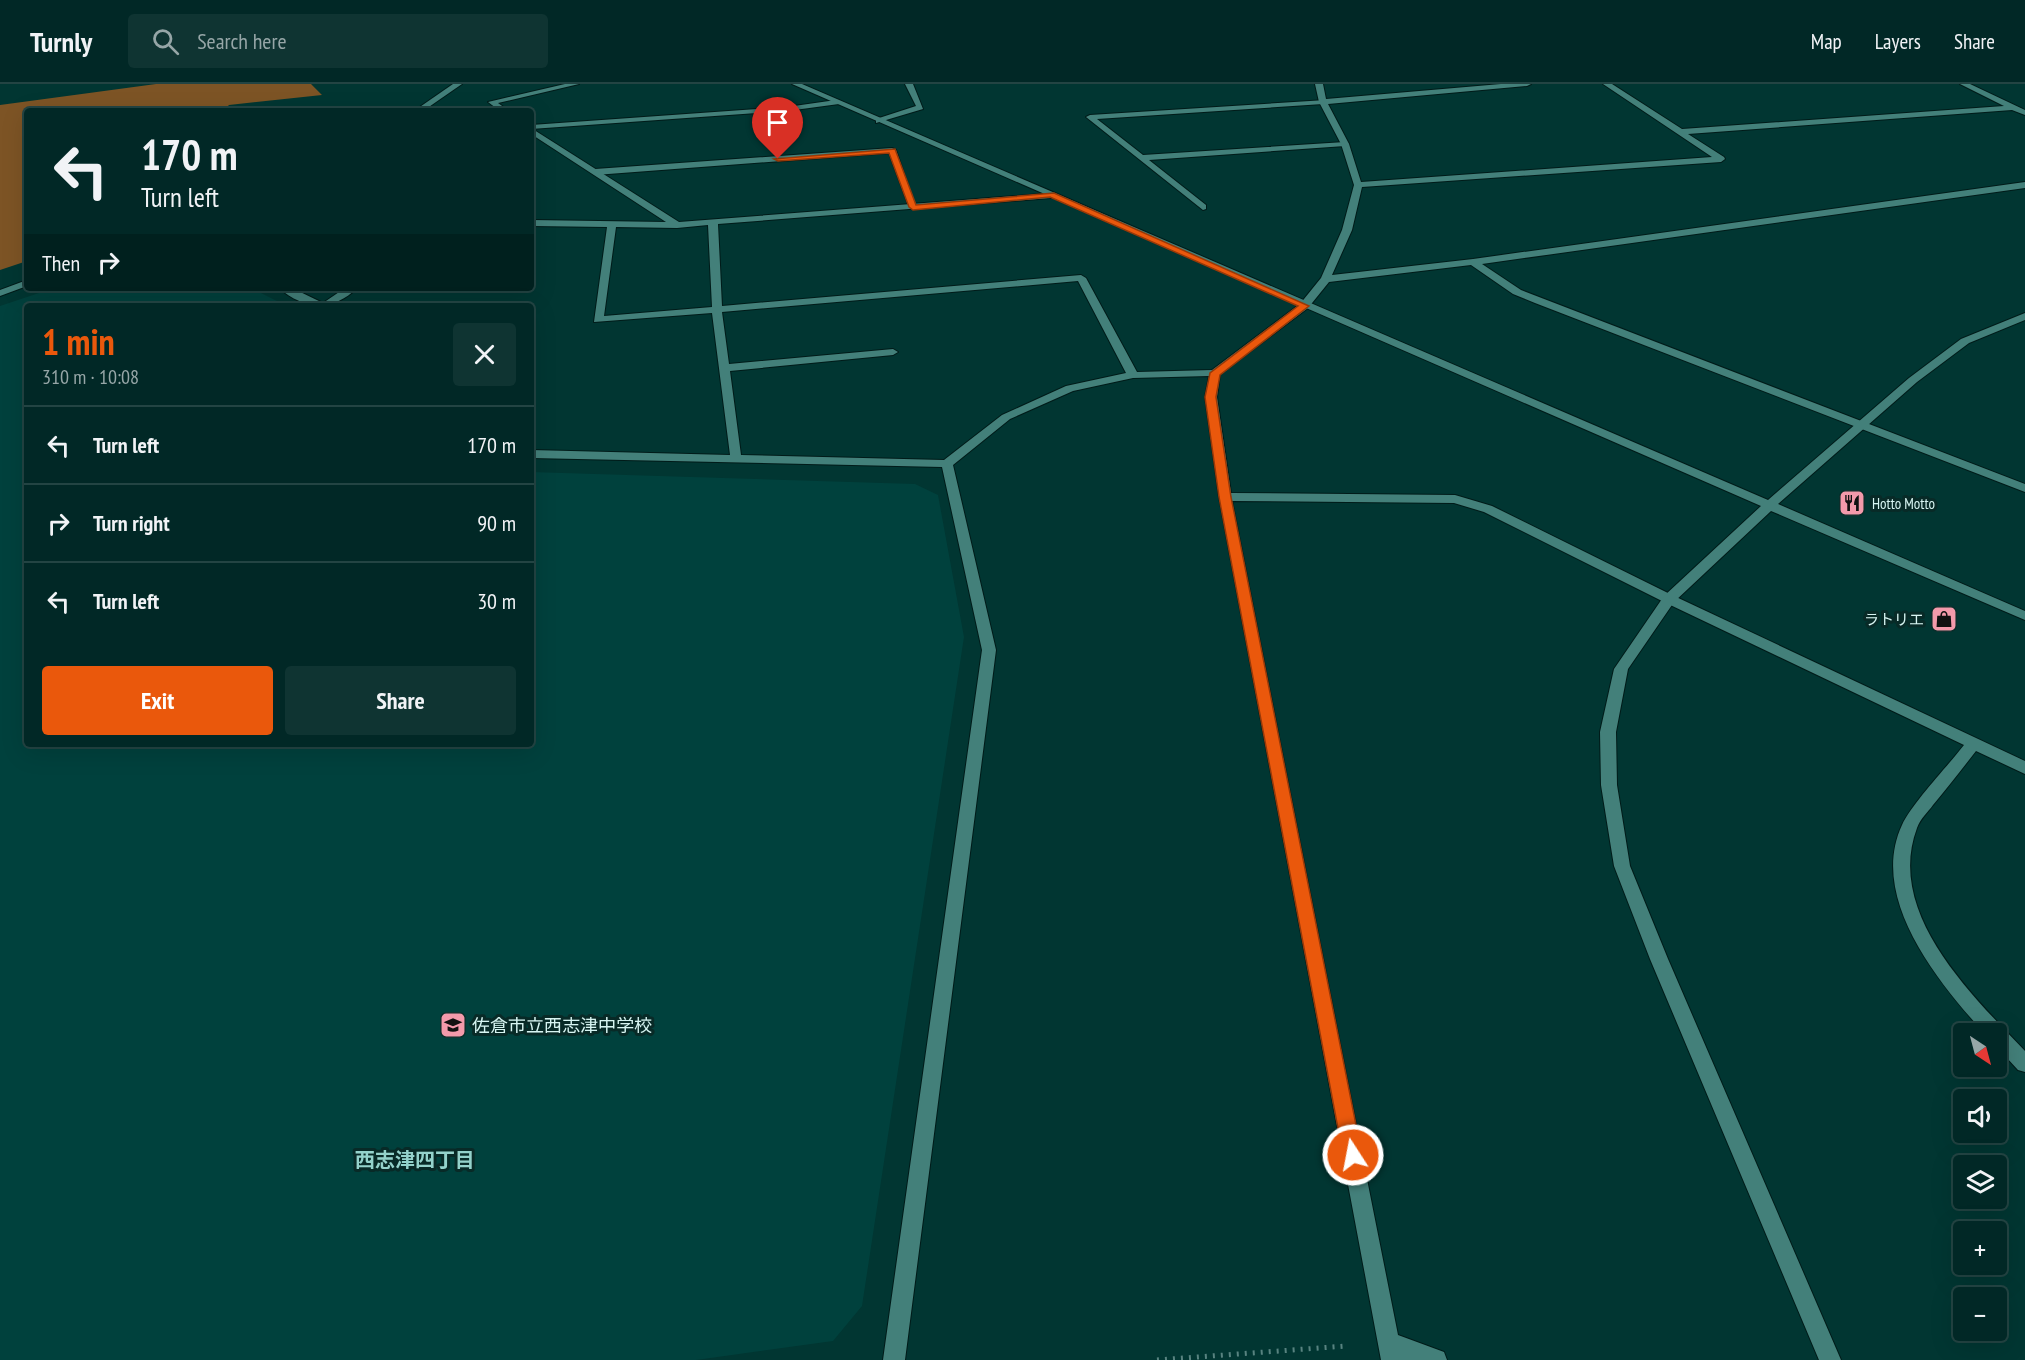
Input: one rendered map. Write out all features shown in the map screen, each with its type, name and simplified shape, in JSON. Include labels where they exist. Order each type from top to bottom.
[{"type":"street","points":[[422,108],[458,84]]},
{"type":"street","points":[[501,108],[492,102],[575,84]]},
{"type":"street","points":[[796,84],[1304,306],[2025,616]]},
{"type":"street","points":[[879,121],[920,107],[909,84]]},
{"type":"street","points":[[534,454],[947,464],[1006,417],[1070,388],[1133,375],[1215,373],[1304,306],[1326,279],[1347,230],[1358,185],[1345,144],[1323,102],[1319,84]]},
{"type":"street","points":[[1203,207],[1090,117],[1323,102],[1527,84]]},
{"type":"street","points":[[1358,185],[1721,159],[1607,84]]},
{"type":"street","points":[[1964,84],[2025,113]]},
{"type":"street","points":[[534,131],[787,109],[836,102]]},
{"type":"street","points":[[1680,132],[2011,108]]},
{"type":"street","points":[[534,132],[677,225]]},
{"type":"street","points":[[1142,158],[1345,144]]},
{"type":"street","points":[[595,172],[892,150],[913,207]]},
{"type":"street","points":[[1326,279],[1473,262],[2025,185]]},
{"type":"street","points":[[534,223],[713,224],[1051,195]]},
{"type":"street","points":[[612,224],[598,320],[717,312],[1081,278],[1133,375]]},
{"type":"street","points":[[713,224],[717,312],[736,459]]},
{"type":"street","points":[[1473,262],[1517,292],[2025,489]]},
{"type":"street","points":[[0,292],[24,284]]},
{"type":"street","points":[[290,291],[316,303]]},
{"type":"street","points":[[328,303],[346,291]]},
{"type":"street","points":[[1830,1360],[1659,959],[1622,866],[1609,785],[1608,732],[1621,669],[1669,598],[1860,425],[1965,341],[2025,316]]},
{"type":"street","points":[[726,368],[893,352]]},
{"type":"street","points":[[1215,373],[1210,397],[1225,497],[1390,1352],[1436,1360]]},
{"type":"street","points":[[894,1360],[989,650],[947,464]]},
{"type":"street","points":[[1225,497],[1455,499],[1488,508],[1669,598],[2025,768]]},
{"type":"street","points":[[1973,744],[1910,824],[1900,860],[1908,911],[1931,951],[1959,990],[2025,1064]]},
{"type":"path","points":[[1157,1360],[1390,1352]]},
{"type":"shaded area","points":[[156,84],[311,84],[322,95],[229,105],[226,108],[24,108],[24,262],[0,270],[0,105]]},
{"type":"shaded area","name":"佐倉市立西志津中学校","points":[[45,291],[257,291],[281,303],[24,303],[24,747],[534,747],[534,472],[915,484],[938,495],[964,637],[862,1306],[833,1341],[696,1360],[0,1360],[0,306]]},
{"type":"place","name":"Hotto Motto","points":[[1852,503]]},
{"type":"place","name":"ラトリエ","points":[[1944,619]]},
{"type":"place","name":"佐倉市立西志津中学校","points":[[453,1025]]},
{"type":"district","name":"西志津四丁目","points":[[415,1160]]},
{"type":"route","points":[[778,159],[892,150],[913,207],[1051,195],[1304,306],[1215,373],[1210,397],[1225,497],[1353,1155]]}]
